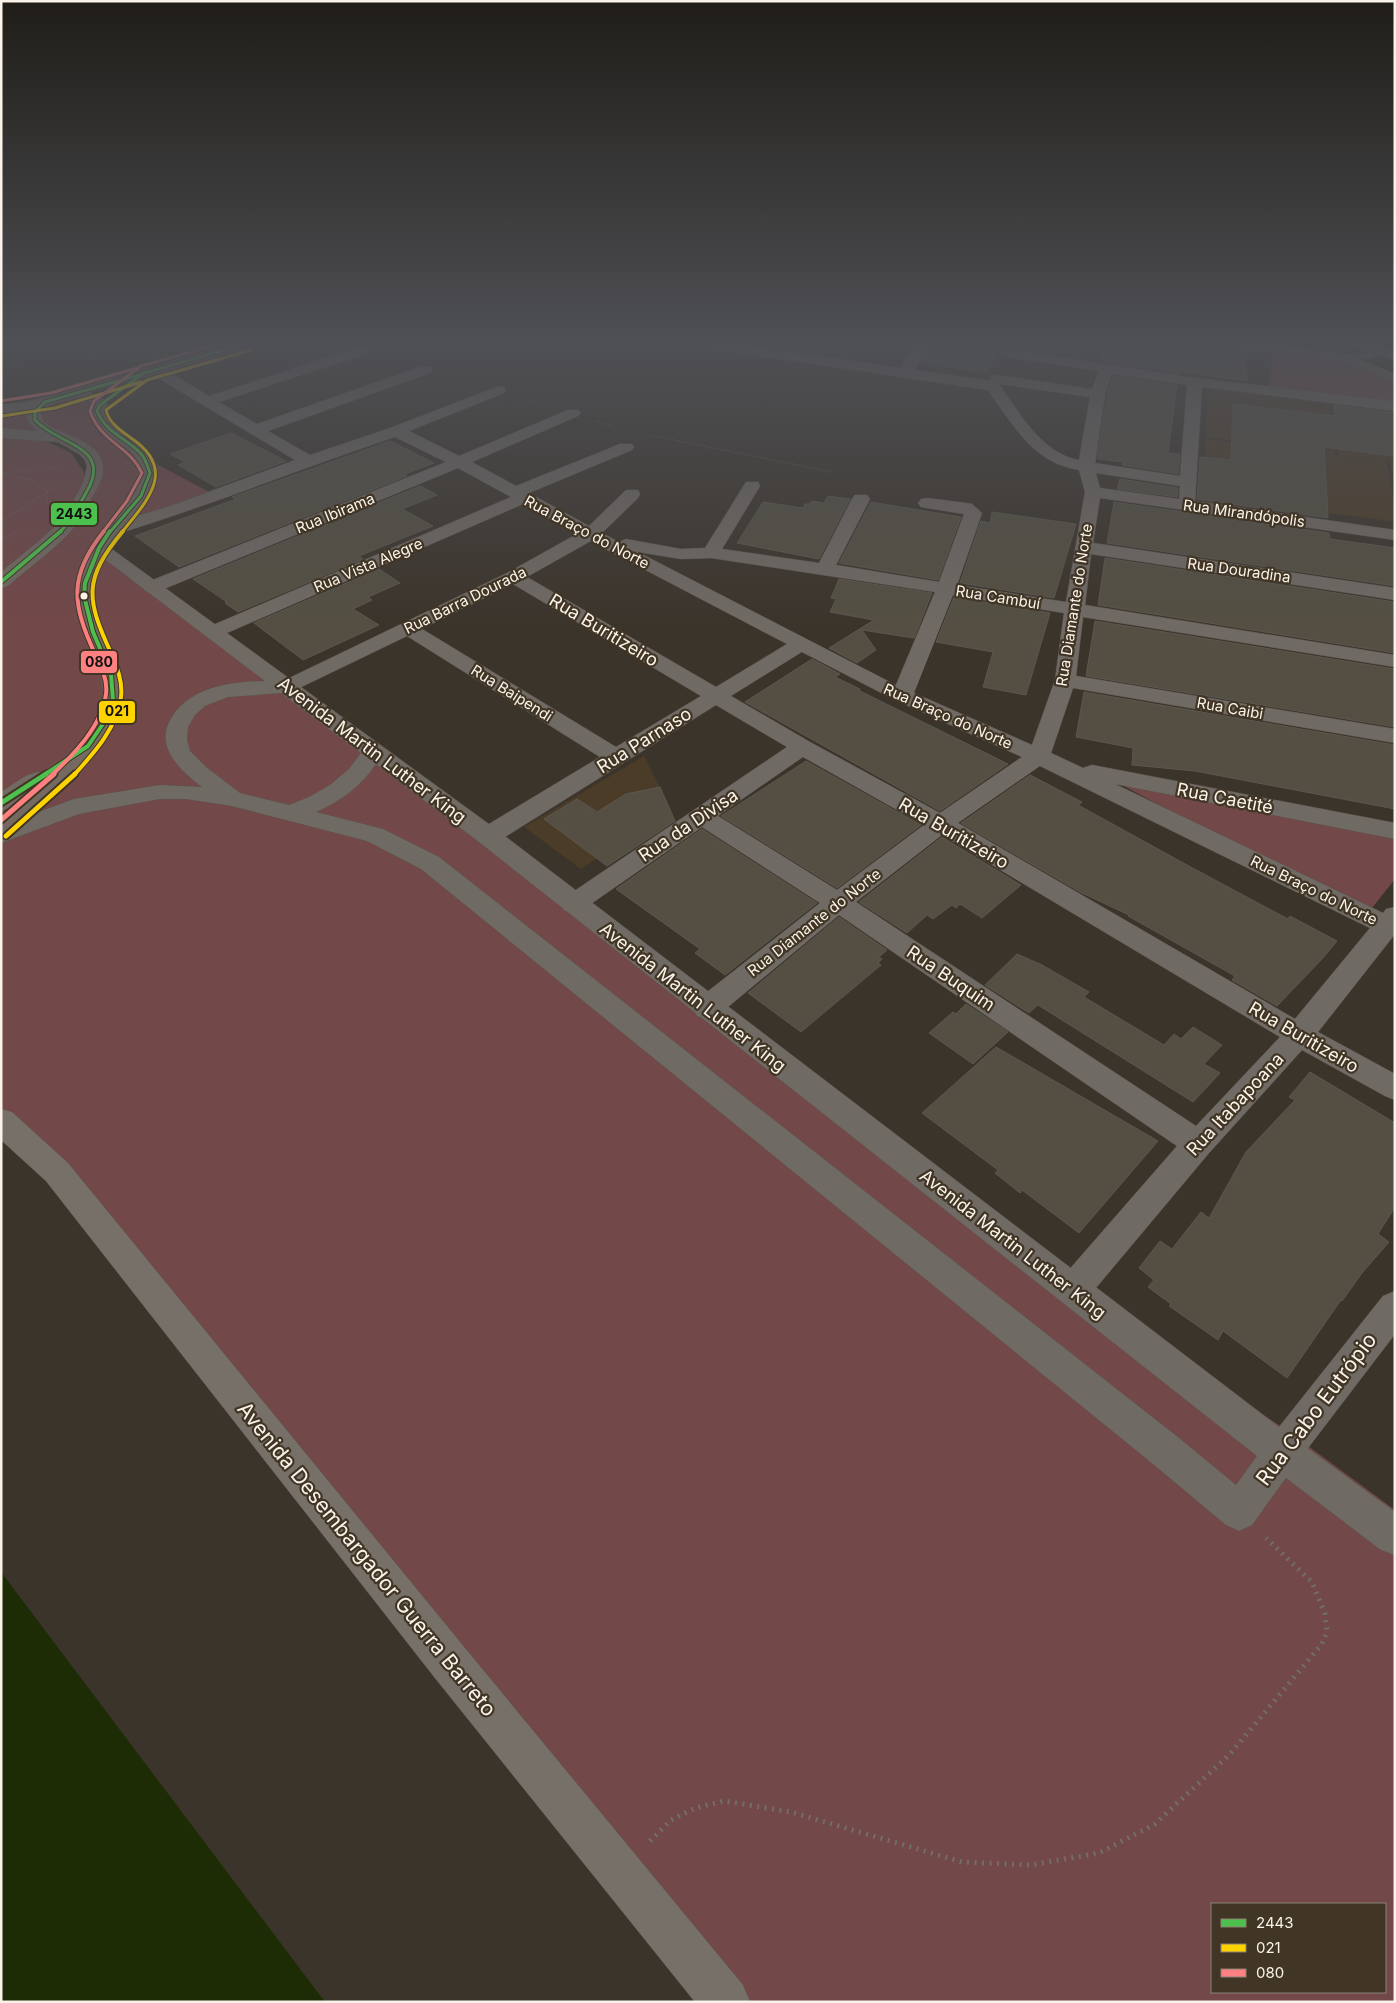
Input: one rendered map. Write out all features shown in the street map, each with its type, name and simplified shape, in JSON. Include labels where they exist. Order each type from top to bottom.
[{"type":"highway","points":[[37,436],[63,439]]},
{"type":"highway","points":[[1,582],[58,534],[71,520],[90,487],[95,464],[90,455],[80,446],[58,436]]},
{"type":"highway","points":[[1,830],[38,799],[88,746],[105,721],[113,700],[111,674],[93,632],[84,596],[85,584],[105,539]]},
{"type":"highway","points":[[1,804],[88,746]]},
{"type":"main road","name":"Avenida Desembargador Guerra Barreto","points":[[1,1121],[57,1172],[450,1663],[726,2002]]},
{"type":"street","points":[[105,539],[141,496],[150,473],[143,456],[117,436]]},
{"type":"street","points":[[266,436],[308,461]]},
{"type":"street","points":[[105,539],[308,461],[380,436]]},
{"type":"street","name":"Rua Braço do Norte","points":[[407,436],[459,462],[595,537],[902,696],[1047,760],[1391,921]]},
{"type":"street","name":"Rua Ibirama","points":[[152,587],[518,436]]},
{"type":"street","name":"Rua Mirandópolis","points":[[1033,436],[1057,460],[1066,463],[1188,482]]},
{"type":"street","name":"Rua Diamante do Norte","points":[[707,1008],[838,902],[941,824],[1047,760],[1065,680],[1083,547],[1093,492],[1086,466],[1091,436]]},
{"type":"street","points":[[1187,504],[1191,436]]},
{"type":"street","name":"Rua Braço do Norte","points":[[519,496],[626,447]]},
{"type":"street","points":[[711,552],[752,486]]},
{"type":"street","name":"Rua Mirandópolis","points":[[1093,492],[1395,535]]},
{"type":"street","name":"Rua Barra Dourada","points":[[286,686],[595,537],[632,494]]},
{"type":"street","name":"Rua Vista Alegre","points":[[213,632],[519,496]]},
{"type":"street","points":[[825,569],[861,499]]},
{"type":"street","points":[[902,696],[946,589],[973,512],[966,508],[927,503]]},
{"type":"street","name":"Rua Cambuí","points":[[595,537],[681,554],[711,552],[825,569],[1395,661]]},
{"type":"street","name":"Avenida Martin Luther King","points":[[105,539],[152,587],[488,836],[707,1008],[1282,1452],[1395,1536]]},
{"type":"street","name":"Rua Douradina","points":[[1083,547],[1395,594]]},
{"type":"street","name":"Rua Buritizeiro","points":[[514,577],[802,747],[941,824],[1299,1035],[1395,1088]]},
{"type":"street","name":"Rua Baipendi","points":[[407,628],[616,757]]},
{"type":"street","name":"Rua Parnaso","points":[[488,836],[800,644]]},
{"type":"street","name":"Rua Caibi","points":[[1065,680],[1395,736]]},
{"type":"street","points":[[232,798],[183,757],[176,744],[176,729],[182,716],[194,704],[210,696],[229,691],[286,686]]},
{"type":"street","name":"Rua da Divisa","points":[[573,904],[802,747]]},
{"type":"street","points":[[291,813],[316,804],[343,788],[354,778],[373,751]]},
{"type":"street","name":"Rua Caetité","points":[[1047,760],[1395,832]]},
{"type":"street","points":[[1,835],[74,807],[160,792],[186,792],[232,798],[375,835],[430,864],[1166,1451],[1239,1512]]},
{"type":"street","name":"Rua Buquim","points":[[701,816],[838,902],[1198,1144]]},
{"type":"street","name":"Rua Itabapoana","points":[[1073,1290],[1198,1144],[1299,1035],[1391,921]]},
{"type":"street","name":"Rua Cabo Eutrópio","points":[[1239,1512],[1282,1452],[1395,1307]]},
{"type":"path","points":[[656,436],[832,472]]},
{"type":"path","points":[[1,474],[95,464]]},
{"type":"path","points":[[1,520],[95,464]]},
{"type":"path","points":[[1,474],[31,480],[47,491],[48,501],[44,507]]},
{"type":"path","points":[[1,541],[20,529]]},
{"type":"path","points":[[620,1872],[671,1820],[695,1808],[724,1801],[791,1812],[962,1862],[1030,1865],[1099,1853],[1155,1824],[1230,1754],[1322,1644],[1327,1632],[1325,1614],[1312,1582],[1239,1512]]},
{"type":"shaded area","points":[[1,436],[37,436],[71,453],[84,472],[84,496],[89,449],[40,436],[122,436],[143,457],[213,494],[111,530],[99,547],[1073,1290],[1285,1429],[1395,1510],[1395,2002],[724,2002],[1,1121]]},
{"type":"shaded area","points":[[1333,436],[1335,455],[1206,437]]},
{"type":"shaded area","points":[[1336,436],[1395,436],[1395,484],[1390,462],[1339,455]]},
{"type":"shaded area","points":[[1206,439],[1387,462],[1395,510],[1395,522],[1212,497],[1201,485]]},
{"type":"shaded area","points":[[644,756],[671,810],[581,869],[524,827]]},
{"type":"shaded area","points":[[1120,784],[1395,838],[1395,879],[1372,908],[1210,832]]},
{"type":"shaded area","points":[[1,1572],[325,2002],[1,2002]]},
{"type":"building","points":[[221,436],[238,436],[286,461],[216,487],[178,465],[185,462],[170,454]]},
{"type":"building","points":[[1100,436],[1170,436],[1168,453],[1180,454],[1178,474],[1122,465],[1123,462],[1097,459]]},
{"type":"building","points":[[1232,436],[1395,436],[1395,456],[1324,447],[1328,518],[1197,499],[1200,457],[1231,460]]},
{"type":"building","points":[[390,441],[434,463],[405,474],[407,476],[179,567],[135,536],[236,499],[232,497]]},
{"type":"building","points":[[1120,479],[1178,488],[1177,497],[1117,489]]},
{"type":"building","points":[[420,486],[437,495],[402,509],[433,526],[359,556],[363,559],[238,612],[225,603],[227,602],[193,579]]},
{"type":"building","points":[[828,496],[850,499],[819,559],[737,543],[763,502],[803,508],[805,504],[809,504],[812,501],[824,503]]},
{"type":"building","points":[[871,502],[961,517],[938,580],[839,563]]},
{"type":"building","points":[[1114,502],[1329,533],[1330,539],[1395,548],[1395,586],[1107,543]]},
{"type":"building","points":[[992,512],[1076,524],[1054,598],[960,583],[981,521],[990,523]]},
{"type":"building","points":[[1105,558],[1395,602],[1395,653],[1098,605]]},
{"type":"building","points":[[379,569],[400,583],[368,597],[372,600],[353,609],[379,625],[303,660],[254,623]]},
{"type":"building","points":[[839,579],[932,593],[914,638],[862,630],[876,650],[857,663],[829,648],[874,620],[830,612],[836,599],[831,598]]},
{"type":"building","points":[[954,597],[1050,613],[1026,695],[983,687],[993,652],[936,642]]},
{"type":"building","points":[[1095,621],[1395,669],[1395,727],[1086,676]]},
{"type":"building","points":[[812,659],[840,674],[835,677],[860,689],[858,690],[1008,764],[940,811],[745,702]]},
{"type":"building","points":[[1084,692],[1395,745],[1395,809],[1195,771],[1132,765],[1133,748],[1076,737]]},
{"type":"building","points":[[806,761],[921,825],[837,888],[721,816]]},
{"type":"building","points":[[1030,775],[1082,802],[1078,805],[1187,865],[1288,919],[1290,916],[1337,941],[1277,1006],[1232,980],[1235,976],[1129,915],[1080,892],[961,823]]},
{"type":"building","points":[[660,787],[675,821],[607,866],[544,819],[577,799],[597,812],[626,794]]},
{"type":"building","points":[[702,829],[817,903],[725,975],[695,953],[700,949],[616,889]]},
{"type":"building","points":[[942,837],[1021,885],[982,918],[960,904],[956,908],[952,905],[933,919],[927,915],[907,933],[859,902]]},
{"type":"building","points":[[839,917],[887,950],[879,957],[882,959],[878,963],[881,965],[801,1032],[748,993]]},
{"type":"building","points":[[1017,954],[1042,965],[1089,992],[1084,997],[1164,1045],[1174,1034],[1181,1039],[1193,1027],[1222,1045],[1204,1064],[1220,1073],[1193,1102],[1038,1005],[1029,1013],[985,985]]},
{"type":"building","points":[[966,1004],[1008,1032],[973,1064],[929,1033],[953,1012],[956,1014]]},
{"type":"building","points":[[996,1047],[1158,1141],[1079,1233],[1022,1190],[1020,1193],[995,1173],[998,1170],[922,1113]]},
{"type":"building","points":[[1310,1072],[1395,1123],[1395,1207],[1378,1234],[1389,1242],[1341,1300],[1287,1378],[1223,1331],[1218,1340],[1169,1306],[1171,1304],[1148,1287],[1154,1280],[1139,1268],[1160,1241],[1172,1249],[1201,1212],[1209,1218],[1246,1152],[1295,1100],[1289,1097]]},
{"type":"transit line","name":"2443","points":[[1,582],[63,530],[92,483],[95,467],[90,457],[57,436]]},
{"type":"transit line","name":"080","points":[[1,820],[46,781],[77,748],[100,714],[105,698],[106,685],[103,673],[79,615],[77,604],[78,582],[82,566],[89,551],[136,488],[142,473],[136,460],[106,436]]},
{"type":"transit line","name":"2443","points":[[1,803],[88,746],[105,721],[113,700],[111,674],[93,632],[84,596],[85,583],[99,548],[111,530],[141,496],[150,473],[142,455],[118,436]]},
{"type":"transit line","name":"021","points":[[6,836],[75,774],[106,736],[116,717],[121,698],[120,683],[117,668],[100,631],[91,592],[99,566],[107,552],[146,502],[153,488],[157,473],[150,453],[129,436]]}]
